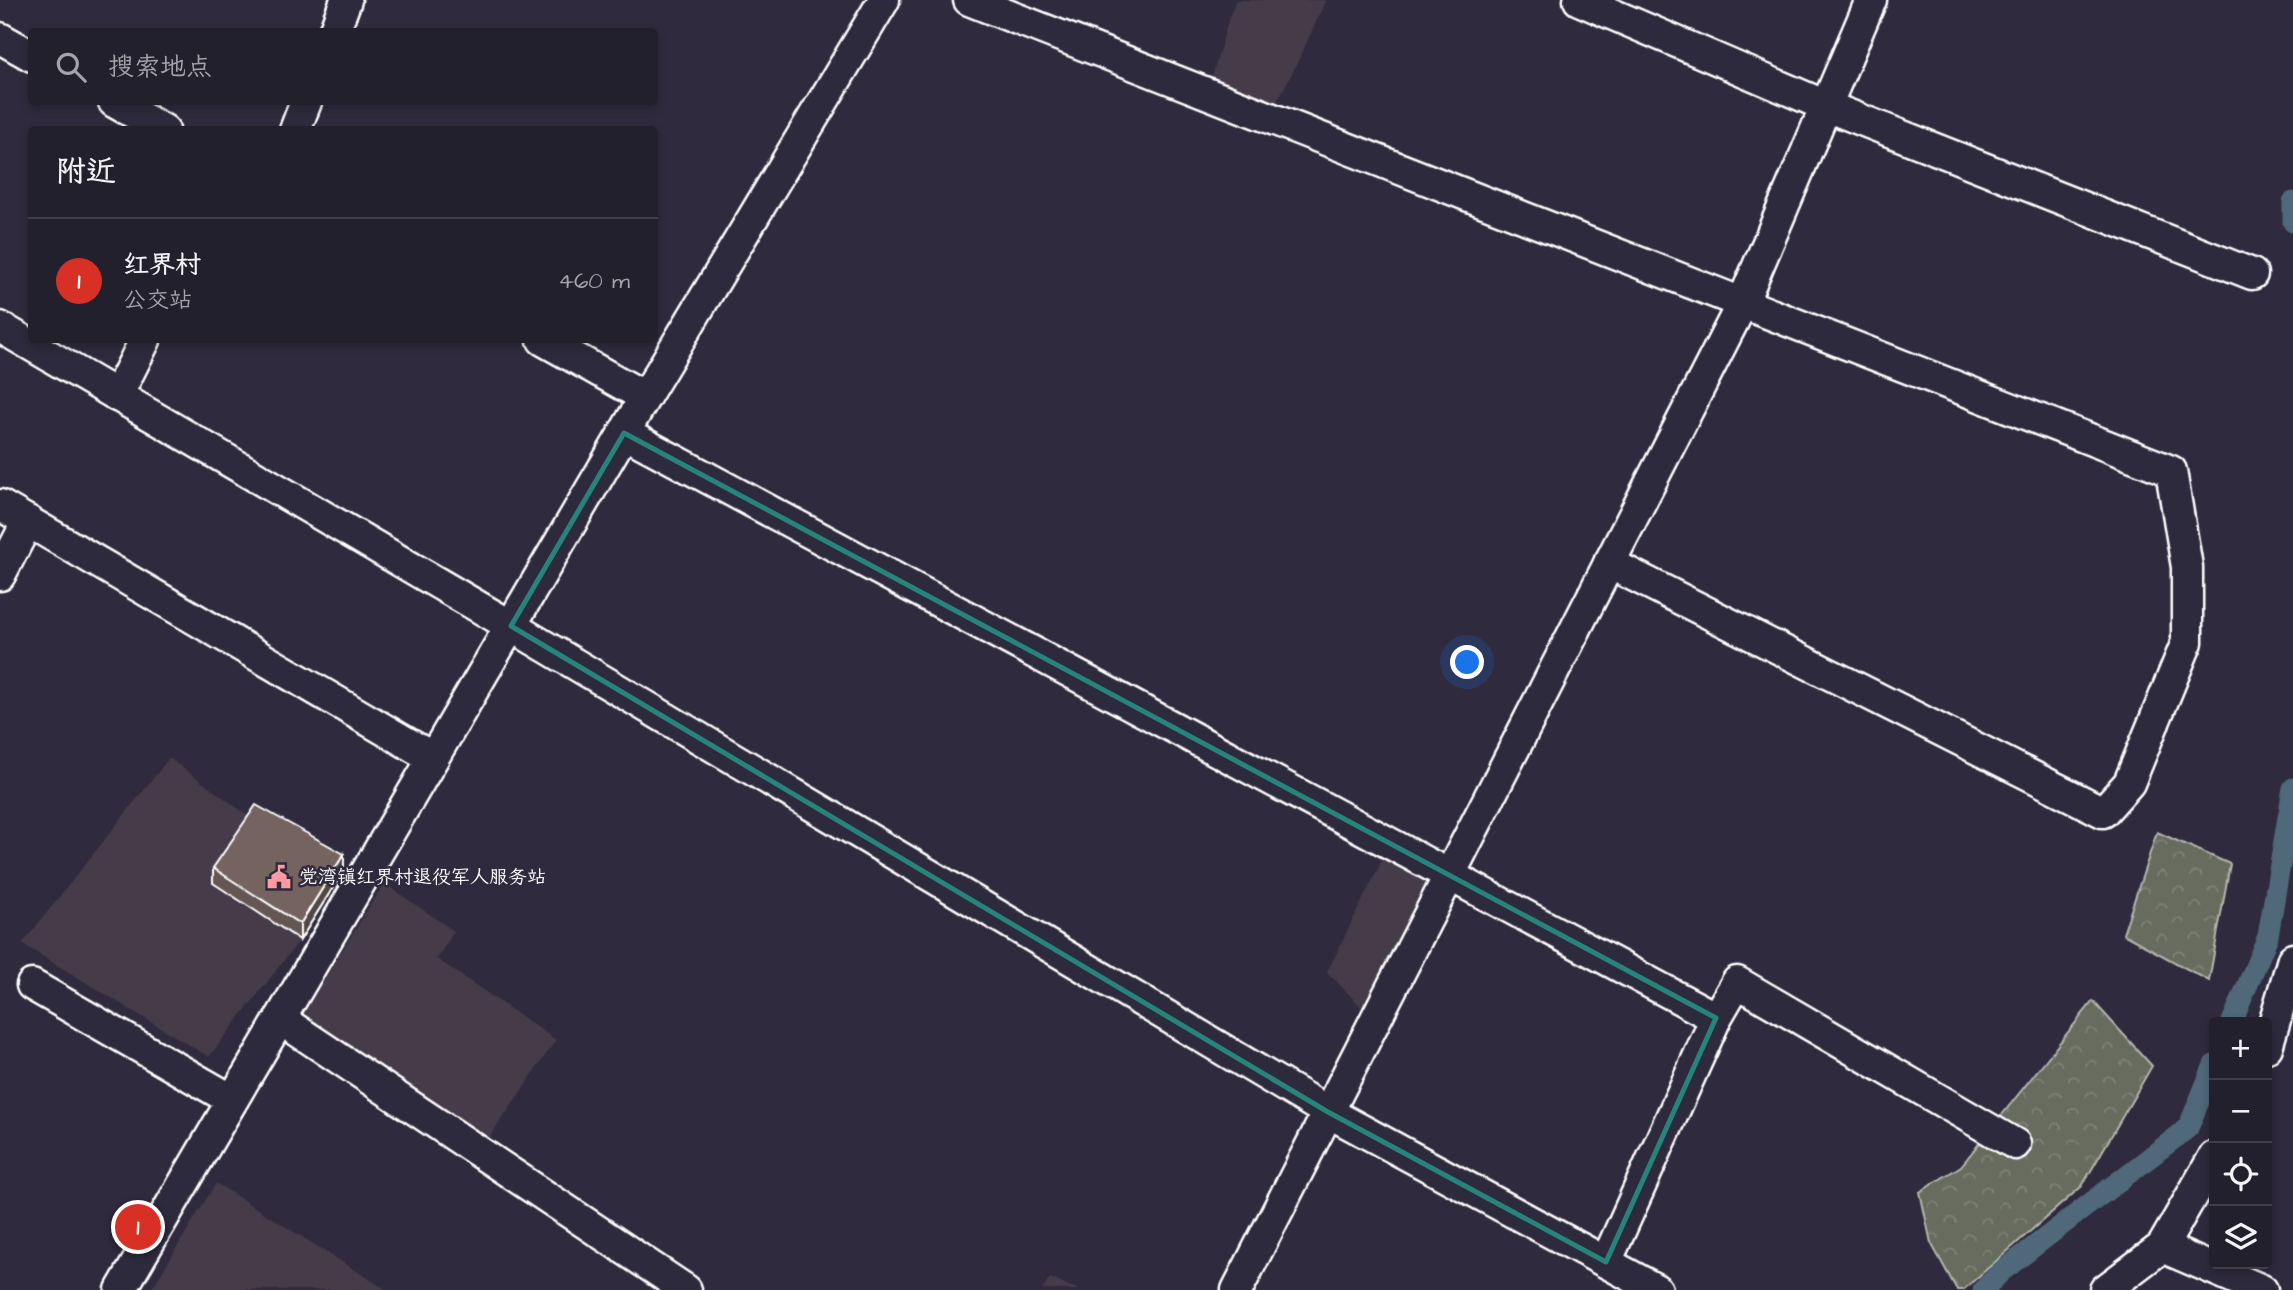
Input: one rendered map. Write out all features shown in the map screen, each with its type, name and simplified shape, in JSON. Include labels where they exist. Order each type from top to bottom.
[{"type":"street","points":[[336,28],[346,0]]},
{"type":"street","points":[[121,1290],[645,397],[884,0]]},
{"type":"street","points":[[969,0],[2171,471],[2187,567],[2187,642],[2129,783],[2103,812],[1609,563]]},
{"type":"street","points":[[1579,0],[1826,107],[2252,274]]},
{"type":"street","points":[[1237,1290],[1742,304],[1871,0]]},
{"type":"street","points":[[0,38],[28,54]]},
{"type":"street","points":[[119,105],[157,126]]},
{"type":"street","points":[[297,126],[305,105]]},
{"type":"street","points":[[0,327],[511,626],[1328,1112],[1657,1290]]},
{"type":"street","points":[[117,396],[144,343]]},
{"type":"street","points":[[547,343],[645,397]]},
{"type":"street","points":[[624,433],[1716,1018]]},
{"type":"street","points":[[0,505],[433,758]]},
{"type":"street","points":[[0,575],[28,521]]},
{"type":"street","points":[[2272,1030],[2293,959]]},
{"type":"street","points":[[1606,1262],[1716,1018],[1737,982],[2015,1144]]},
{"type":"street","points":[[32,985],[232,1100]]},
{"type":"street","points":[[280,1019],[686,1290]]},
{"type":"street","points":[[2105,1290],[2162,1247],[2209,1166]]},
{"type":"street","points":[[2162,1247],[2262,1290]]},
{"type":"highlighted area","points":[[624,433],[1716,1018],[1606,1262],[1328,1112],[511,626]]},
{"type":"shaded area","points":[[1236,0],[1326,0],[1297,64],[1268,118],[1207,94]]},
{"type":"shaded area","points":[[169,758],[256,821],[214,884],[300,940],[209,1057],[22,944]]},
{"type":"shaded area","points":[[1391,842],[1450,874],[1375,1021],[1327,972]]},
{"type":"shaded area","points":[[384,883],[454,931],[437,959],[556,1040],[487,1141],[302,1015]]},
{"type":"shaded area","points":[[216,1183],[387,1290],[151,1290]]},
{"type":"shaded area","points":[[1050,1278],[1079,1290],[1042,1290]]},
{"type":"green space","points":[[2157,832],[2230,864],[2209,981],[2123,934]]},
{"type":"green space","points":[[2093,1001],[2152,1066],[2082,1186],[1963,1290],[1957,1290],[1931,1243],[1920,1192],[1961,1166]]},
{"type":"building","name":"党湾镇红界村退役军人服务站","points":[[256,805],[344,854],[300,924],[213,868]]},
{"type":"waterway","points":[[2293,202],[2293,222]]},
{"type":"waterway","points":[[2234,1017],[2268,936],[2293,788]]},
{"type":"waterway","points":[[1983,1290],[2001,1272],[2188,1128],[2209,1077]]},
{"type":"place","name":"党湾镇红界村退役军人服务站","points":[[279,877]]},
{"type":"place","name":"红界村","points":[[138,1227]]}]
